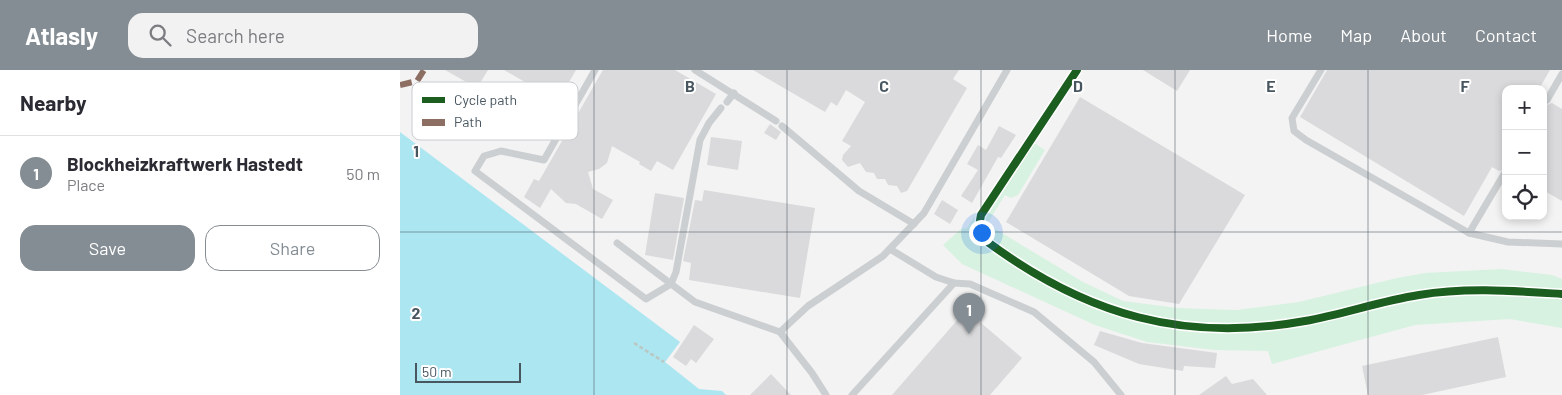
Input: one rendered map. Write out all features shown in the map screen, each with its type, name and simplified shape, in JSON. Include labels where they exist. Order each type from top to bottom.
[{"type":"lane","points":[[578,100],[595,70]]},
{"type":"lane","points":[[695,70],[779,123],[859,192],[914,224]]},
{"type":"lane","points":[[780,332],[808,306],[890,249],[924,213],[1007,70]]},
{"type":"lane","points":[[1321,70],[1292,118],[1294,131],[1306,140],[1469,233],[1508,242],[1562,244]]},
{"type":"lane","points":[[1547,100],[1562,74]]},
{"type":"lane","points":[[555,140],[544,160],[501,151],[484,156],[475,172],[646,299],[671,284],[680,261],[700,140],[734,93]]},
{"type":"lane","points":[[1469,233],[1503,175]]},
{"type":"lane","points":[[618,243],[695,302],[780,332],[812,373],[826,395]]},
{"type":"lane","points":[[890,249],[936,277],[954,283],[970,284],[1034,312],[1094,362],[1121,395]]},
{"type":"lane","points":[[852,395],[954,283]]},
{"type":"path","points":[[634,343],[664,362]]},
{"type":"green space","points":[[1026,138],[1045,150],[1018,195],[1011,198],[1005,195],[987,224],[1083,282],[1123,301],[1177,308],[1236,310],[1299,302],[1425,273],[1501,269],[1552,275],[1562,279],[1562,328],[1510,319],[1415,325],[1272,364],[1268,351],[1215,350],[1147,342],[1095,325],[962,264],[943,245],[961,229],[967,228]]},
{"type":"water","points":[[400,132],[680,342],[665,362],[699,389],[722,391],[726,395],[400,395]]},
{"type":"building","points":[[445,70],[488,70],[481,82],[466,82]]},
{"type":"building","points":[[504,70],[576,70],[569,82],[525,82]]},
{"type":"building","points":[[603,70],[675,70],[716,94],[673,170],[657,161],[651,171],[639,164],[640,162],[612,146],[607,163],[599,169],[588,172],[593,189],[613,200],[602,219],[576,204],[566,203],[551,189],[540,208],[524,197],[534,179],[539,181],[563,140],[578,140],[578,113]]},
{"type":"building","points":[[753,70],[959,70],[953,79],[967,88],[907,191],[901,193],[897,186],[888,185],[885,179],[877,179],[874,173],[866,172],[860,163],[848,167],[842,160],[843,155],[851,146],[842,141],[865,102],[846,90],[837,106],[831,102],[825,112]]},
{"type":"building","points":[[1143,70],[1190,70],[1177,91]]},
{"type":"building","points":[[1327,70],[1550,70],[1541,85],[1502,85],[1502,170],[1499,171],[1492,167],[1464,216],[1300,117]]},
{"type":"building","points":[[1080,97],[1245,195],[1179,304],[1129,296],[1006,222]]},
{"type":"building","points":[[1552,103],[1562,109],[1562,201],[1547,192],[1547,105]]},
{"type":"building","points":[[770,124],[781,132],[776,140],[764,133]]},
{"type":"building","points":[[999,126],[1016,135],[1001,158],[998,157],[972,203],[961,196],[978,170],[967,164],[978,145],[986,150]]},
{"type":"building","points":[[711,137],[742,141],[738,170],[707,165]]},
{"type":"building","points":[[704,190],[815,208],[800,298],[689,280],[691,263],[683,261],[695,200],[702,201]]},
{"type":"building","points":[[655,193],[684,198],[673,260],[645,255]]},
{"type":"building","points":[[942,200],[958,210],[950,224],[934,214]]},
{"type":"building","points":[[966,310],[1022,358],[990,395],[892,395]]},
{"type":"building","points":[[694,325],[714,339],[696,363],[691,359],[686,366],[673,357]]},
{"type":"building","points":[[1100,331],[1142,343],[1217,353],[1215,368],[1184,366],[1183,371],[1139,364],[1094,345]]},
{"type":"building","points":[[1498,337],[1506,377],[1422,395],[1368,395],[1362,366]]},
{"type":"building","points":[[771,374],[791,395],[750,395]]},
{"type":"building","points":[[1226,376],[1232,384],[1253,379],[1267,395],[1199,395]]},
{"type":"marked path","points":[[413,82],[417,81],[424,70]]},
{"type":"marked path","points":[[400,85],[412,82]]},
{"type":"cycle path","points":[[1077,70],[981,215],[980,223],[982,233],[989,243],[1026,268],[1063,289],[1100,305],[1138,317],[1178,325],[1218,328],[1261,327],[1305,321],[1419,295],[1455,291],[1490,290],[1562,294]]},
{"type":"place","name":"Blockheizkraftwerk Hastedt","points":[[969,334]]}]
